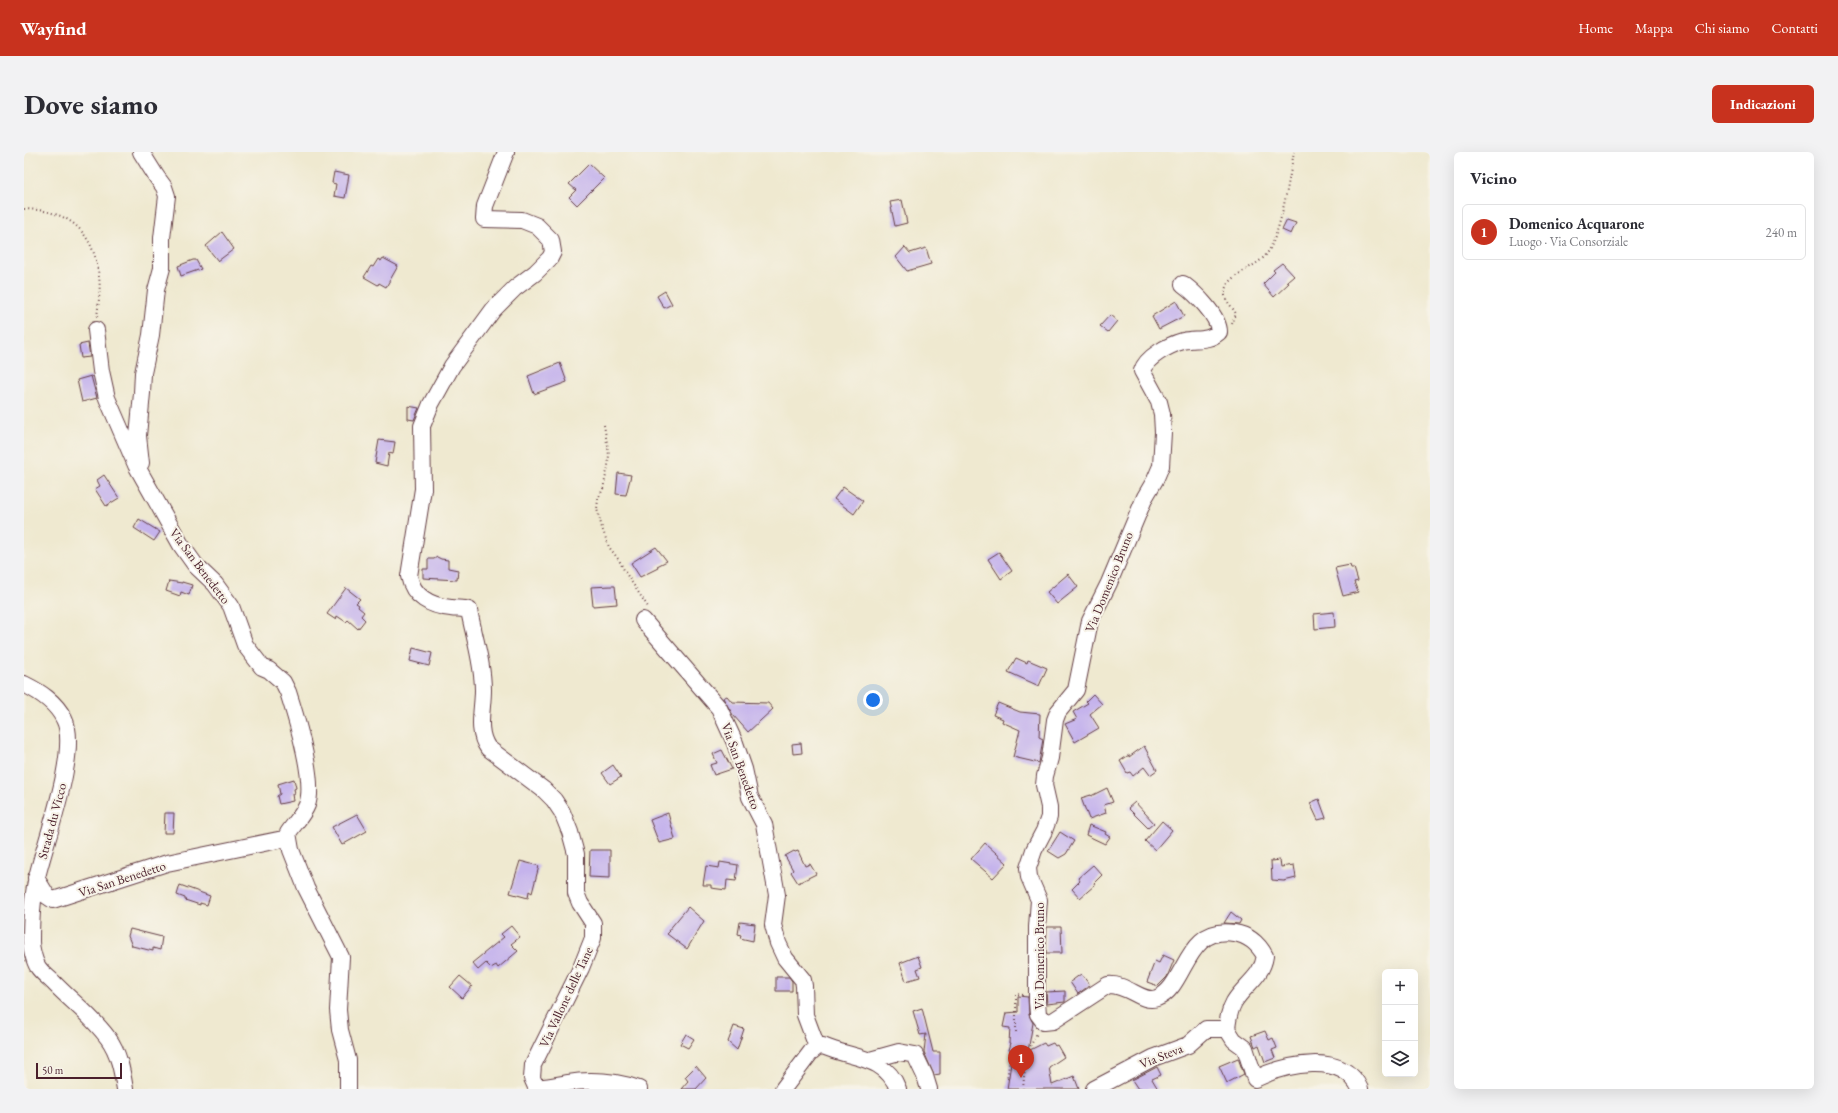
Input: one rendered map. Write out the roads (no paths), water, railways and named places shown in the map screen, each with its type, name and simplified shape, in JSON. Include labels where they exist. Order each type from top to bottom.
[{"type":"street","name":"Via San Benedetto","points":[[141,152],[164,186],[167,196],[162,238],[162,268],[156,290],[151,335],[143,374],[138,424],[141,462],[148,486]]},
{"type":"street","name":"Via Vallone delle Tane","points":[[506,152],[485,206],[484,220],[522,220],[537,226],[551,240],[553,252],[550,258],[535,273],[515,288],[493,310],[452,366],[431,404],[422,426],[422,489],[409,576],[411,587],[429,602],[441,607],[464,608],[469,610],[481,665],[483,690],[481,716],[483,740],[488,748],[544,790],[554,800],[562,812],[570,832],[576,854],[576,893],[580,903],[593,922],[593,938],[581,968],[534,1065],[532,1078],[536,1088],[544,1088],[567,1083],[605,1080],[639,1089]]},
{"type":"street","name":"Via Domenico Bruno","points":[[1183,284],[1192,291],[1206,308],[1219,327],[1219,332],[1213,337],[1200,341],[1184,341],[1170,346],[1143,365],[1142,371],[1159,402],[1162,414],[1163,432],[1161,466],[1145,497],[1109,583],[1090,621],[1076,690],[1058,712],[1051,741],[1050,758],[1044,785],[1049,807],[1049,817],[1032,855],[1028,868],[1029,877],[1040,900],[1037,927],[1037,1002],[1038,1014],[1044,1022],[1052,1021],[1108,985],[1122,986],[1144,998],[1155,999],[1160,997],[1169,988],[1193,949],[1209,936],[1230,932],[1245,935],[1251,939],[1261,949],[1265,956],[1261,969],[1253,981],[1235,1000],[1228,1014],[1227,1029]]},
{"type":"street","name":"Via San Benedetto","points":[[36,878],[47,896],[53,900],[167,863],[288,838],[288,833],[307,804],[309,783],[306,763],[288,692],[283,682],[269,670],[262,667],[245,645],[231,606],[215,584],[196,566],[181,545],[136,465],[107,398],[101,371],[96,330]]},
{"type":"street","name":"Via San Benedetto","points":[[647,616],[718,708],[735,743],[744,769],[750,797],[764,824],[777,895],[773,925],[778,943],[785,958],[803,980],[805,1015],[817,1047]]},
{"type":"street","name":"Strada du Vicco","points":[[24,684],[40,692],[55,705],[65,719],[69,735],[66,766],[36,878],[31,918],[31,943],[38,967],[86,1012],[109,1039],[120,1062],[125,1089]]},
{"type":"street","points":[[288,838],[291,850],[306,888],[340,957],[338,1010],[340,1030],[348,1060],[348,1089]]},
{"type":"street","name":"Via Steva","points":[[1094,1089],[1147,1060],[1188,1044],[1206,1029],[1227,1029]]},
{"type":"street","points":[[1227,1029],[1234,1040],[1245,1048],[1252,1084],[1271,1071],[1310,1064],[1330,1066],[1347,1072],[1354,1077],[1360,1089]]},
{"type":"street","points":[[783,1089],[802,1062],[817,1047],[823,1046],[878,1063],[895,1081],[898,1089]]},
{"type":"street","points":[[870,1060],[899,1052],[915,1054],[925,1076],[928,1089]]},
{"type":"place","name":"Domenico Acquarone","points":[[1021,1078]]}]
